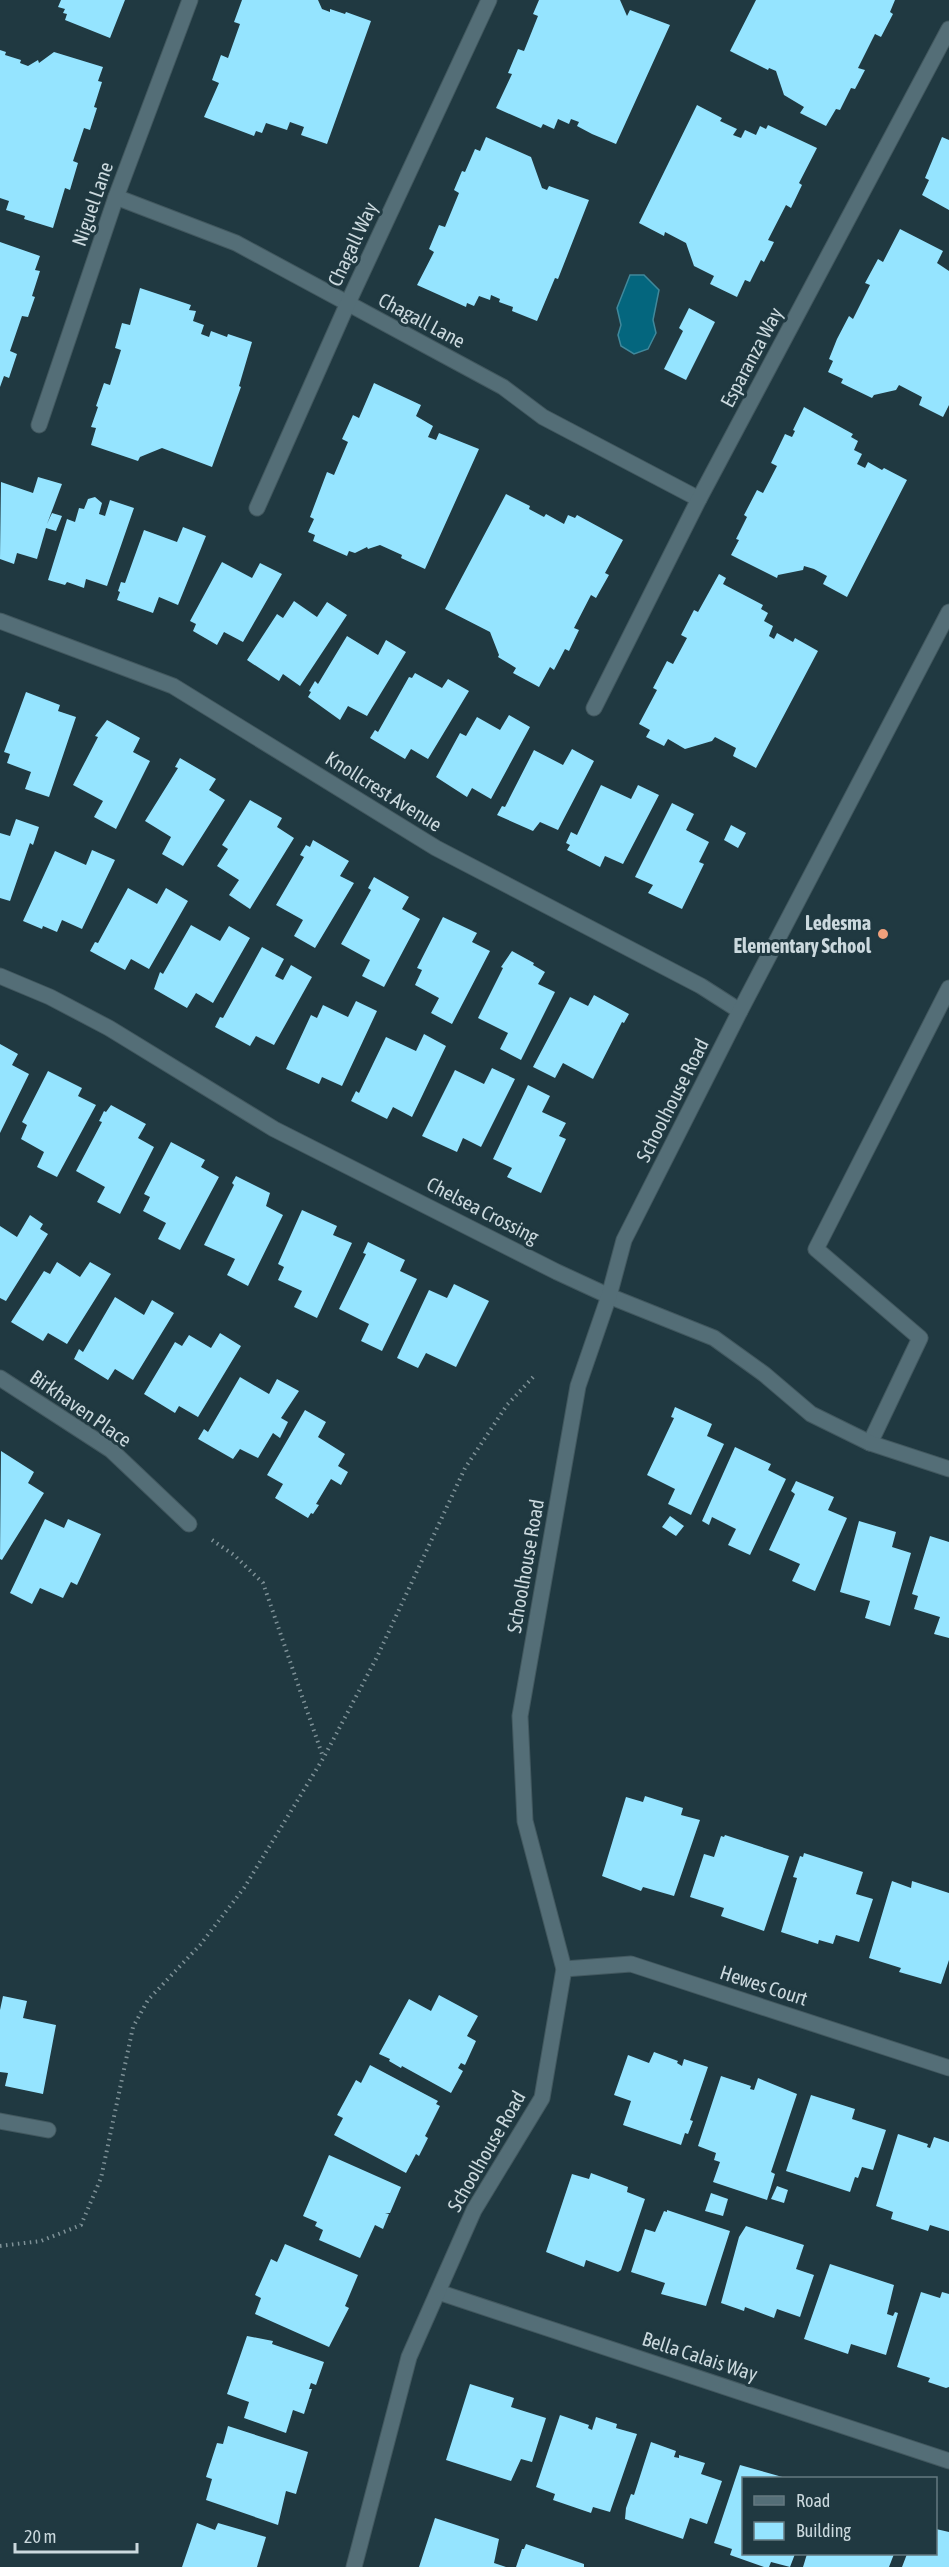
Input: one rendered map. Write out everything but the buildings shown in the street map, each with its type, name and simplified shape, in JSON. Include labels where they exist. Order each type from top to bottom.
[{"type":"street","name":"Niguel Lane","points":[[39,425],[116,197],[190,0]]},
{"type":"street","name":"Chagall Way","points":[[258,508],[347,305],[489,0]]},
{"type":"street","name":"Esparanza Way","points":[[594,708],[699,499],[949,29]]},
{"type":"street","name":"Chagall Lane","points":[[116,197],[236,243],[347,305],[503,387],[543,417],[699,499]]},
{"type":"street","name":"Schoolhouse Road","points":[[354,2567],[409,2357],[474,2210],[542,2098],[564,1970],[525,1821],[520,1716],[578,1386],[609,1296],[624,1240],[740,1011],[949,612]]},
{"type":"street","name":"Knollcrest Avenue","points":[[0,621],[173,686],[436,848],[701,986],[740,1011]]},
{"type":"street","name":"Chelsea Crossing","points":[[0,976],[109,1028],[274,1129],[609,1296],[714,1338],[764,1374],[811,1414],[870,1443],[949,1469]]},
{"type":"street","points":[[870,1443],[920,1338],[816,1249],[949,988]]},
{"type":"street","name":"Birkhaven Place","points":[[0,1378],[111,1450],[189,1524]]},
{"type":"street","name":"Hewes Court","points":[[564,1970],[631,1964],[949,2068]]},
{"type":"street","points":[[0,2121],[48,2130]]},
{"type":"street","name":"Bella Calais Way","points":[[438,2292],[949,2461]]},
{"type":"path","points":[[0,2246],[41,2241],[81,2225],[100,2178],[133,2027],[148,2000],[200,1946],[244,1888],[324,1757],[377,1657],[465,1468],[507,1405],[535,1375]]},
{"type":"path","points":[[189,1524],[234,1555],[263,1583],[324,1757]]},
{"type":"water","points":[[630,275],[644,275],[659,290],[653,320],[656,333],[648,349],[634,354],[621,346],[618,335],[621,325],[617,308]]},
{"type":"place","name":"Ledesma Elementary School","points":[[883,934]]}]
